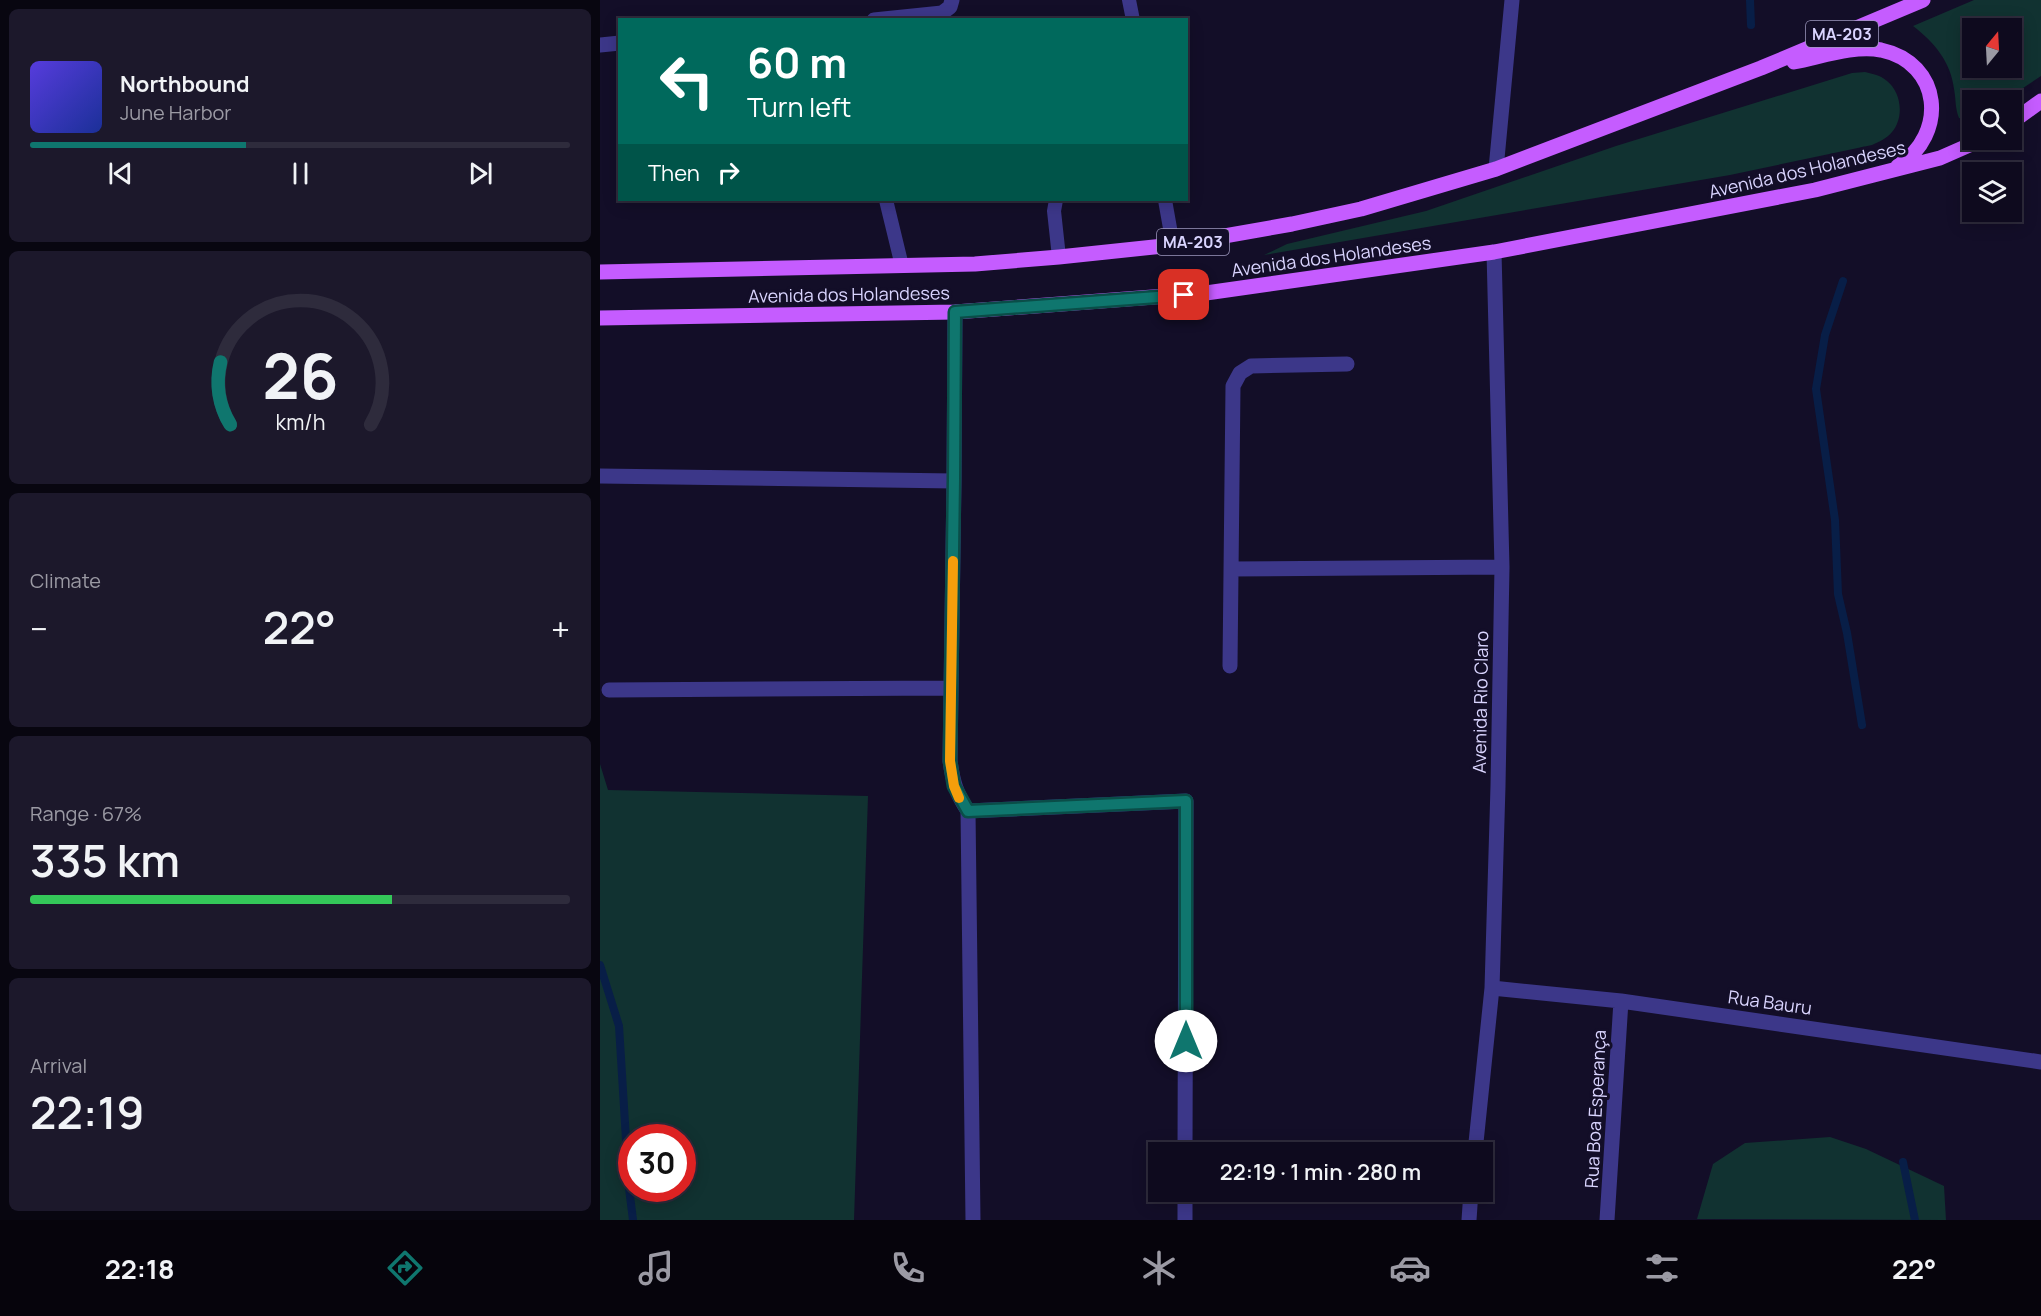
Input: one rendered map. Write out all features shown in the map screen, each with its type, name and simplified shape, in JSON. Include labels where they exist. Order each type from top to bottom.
[{"type":"main road","name":"Avenida dos Holandeses","points":[[600,272],[902,267],[1059,258],[1173,245],[1292,224],[1361,209],[1496,169],[1761,68],[1923,0]]},
{"type":"main road","points":[[1761,68],[1853,50],[1872,49],[1901,57],[1917,69],[1923,76],[1931,96],[1931,121],[1916,152],[1882,174]]},
{"type":"main road","points":[[2022,115],[2041,101]]},
{"type":"main road","name":"Avenida dos Holandeses","points":[[600,318],[955,312],[1206,293],[1494,252],[1815,190],[1940,158],[1962,149]]},
{"type":"street","points":[[893,18],[942,13],[950,7],[952,0]]},
{"type":"street","points":[[1496,169],[1512,0]]},
{"type":"street","points":[[600,45],[618,43]]},
{"type":"street","name":"Avenida Rio Claro","points":[[1476,1142],[1492,988],[1502,567],[1494,252]]},
{"type":"street","points":[[955,312],[950,761],[954,786],[968,811],[973,1220]]},
{"type":"street","points":[[1230,666],[1233,386],[1240,373],[1251,366],[1347,364]]},
{"type":"street","points":[[600,476],[954,480]]},
{"type":"street","points":[[1231,569],[1502,567]]},
{"type":"street","points":[[609,690],[950,688]]},
{"type":"street","points":[[968,811],[1186,801],[1185,1142]]},
{"type":"street","name":"Rua Bauru","points":[[1492,988],[1621,1001],[2041,1062]]},
{"type":"street","name":"Rua Boa Esperança","points":[[1607,1220],[1621,1001]]},
{"type":"street","points":[[1185,1202],[1185,1220]]},
{"type":"street","points":[[1468,1220],[1470,1202]]},
{"type":"lane","points":[[1129,0],[1133,18]]},
{"type":"lane","points":[[886,201],[902,267]]},
{"type":"lane","points":[[1056,201],[1054,211],[1059,258]]},
{"type":"lane","points":[[1165,201],[1173,245]]},
{"type":"green space","points":[[1974,0],[2041,0],[2041,76],[2020,90],[1962,90],[1962,119],[1959,118],[1956,108],[1949,70],[1940,53],[1913,26]]},
{"type":"green space","points":[[1865,72],[1887,81],[1896,92],[1900,106],[1898,120],[1892,132],[1872,145],[1730,175],[1264,255],[1287,244],[1426,211],[1616,146],[1852,73]]},
{"type":"green space","points":[[600,764],[608,790],[868,796],[854,1220],[600,1220]]},
{"type":"green space","points":[[1830,1137],[1866,1149],[1944,1186],[1946,1220],[1697,1219],[1713,1164],[1745,1143]]},
{"type":"waterway","points":[[1750,0],[1751,25]]},
{"type":"waterway","points":[[1843,281],[1825,335],[1816,389],[1835,520],[1838,594],[1847,633],[1862,725]]},
{"type":"waterway","points":[[600,965],[619,1026],[633,1220]]},
{"type":"waterway","points":[[1903,1162],[1915,1220]]},
{"type":"slow traffic","points":[[953,561],[950,761],[954,786],[959,798]]},
{"type":"route","points":[[1184,295],[1115,302],[955,312],[950,761],[954,786],[968,811],[1186,801],[1186,1041]]}]
